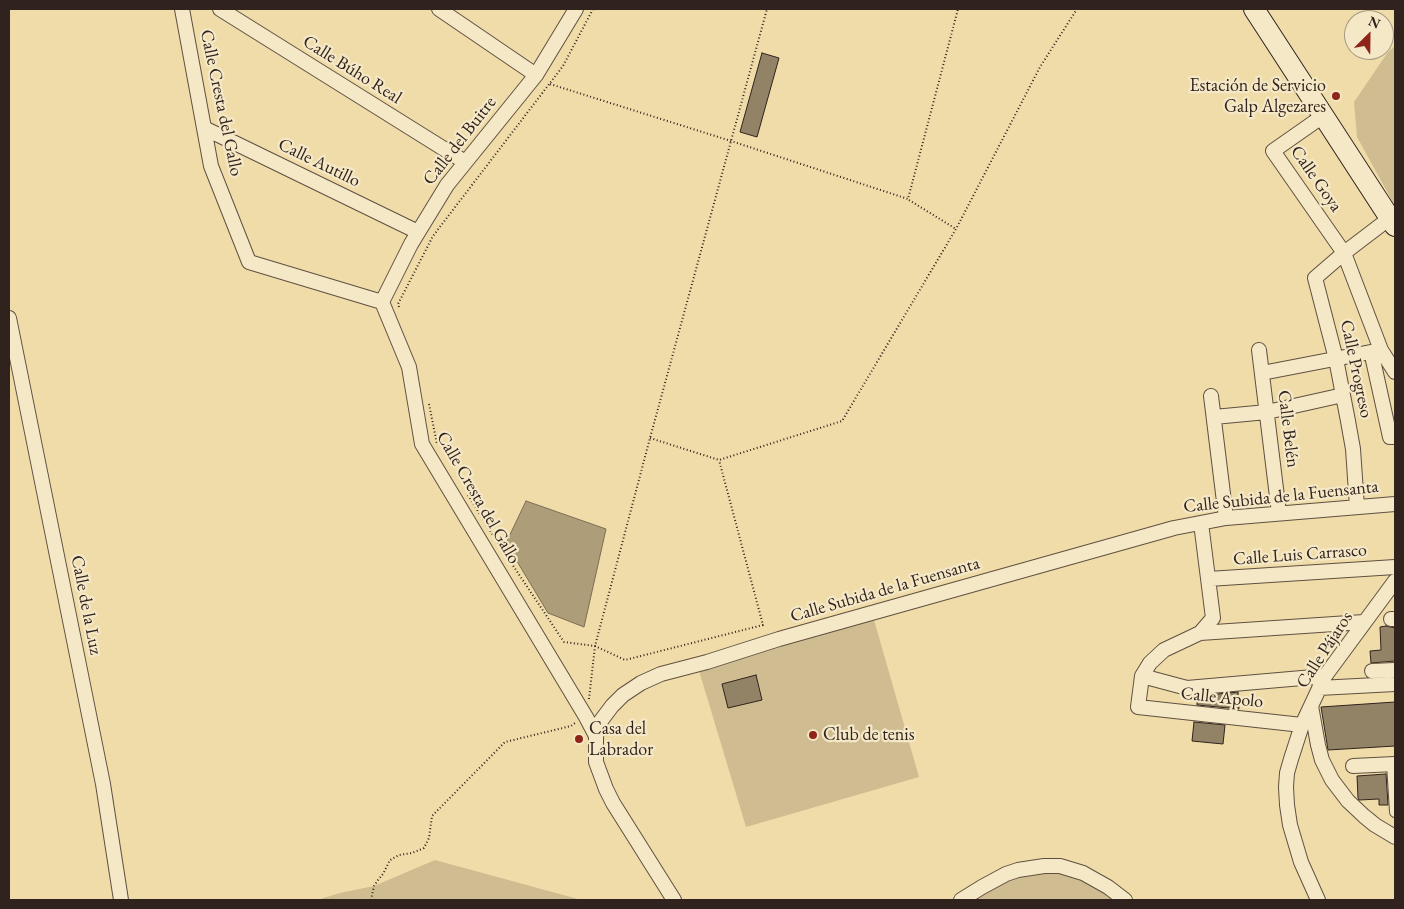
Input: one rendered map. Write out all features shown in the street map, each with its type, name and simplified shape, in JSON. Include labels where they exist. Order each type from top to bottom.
[{"type":"main road","points":[[1254,9],[1322,116],[1392,216]]},
{"type":"street","name":"Calle Cresta del Gallo","points":[[182,9],[211,166],[249,262],[382,302],[409,367],[422,444],[596,736]]},
{"type":"street","name":"Calle Búho Real","points":[[220,9],[465,162]]},
{"type":"street","points":[[439,9],[536,75]]},
{"type":"street","name":"Calle del Buitre","points":[[382,302],[418,232],[447,185],[536,75],[576,9]]},
{"type":"street","name":"Calle Goya","points":[[1322,116],[1273,151],[1344,253]]},
{"type":"street","name":"Calle Autillo","points":[[204,128],[418,232]]},
{"type":"street","points":[[1392,216],[1344,253],[1381,350],[1395,372]]},
{"type":"street","name":"Calle Progreso","points":[[1344,253],[1316,278],[1336,359],[1353,449],[1357,507]]},
{"type":"street","name":"Calle de la Luz","points":[[9,318],[103,784],[121,900]]},
{"type":"street","name":"Calle Belén","points":[[1259,350],[1279,513]]},
{"type":"street","points":[[1262,373],[1381,350]]},
{"type":"street","points":[[1381,350],[1373,360],[1390,437],[1395,437]]},
{"type":"street","points":[[1214,417],[1266,412],[1343,395]]},
{"type":"street","points":[[1211,396],[1226,518]]},
{"type":"street","name":"Calle Subida de la Fuensanta","points":[[674,900],[606,789],[596,762],[596,736],[600,722],[632,688],[661,674],[707,662],[779,639],[1174,528],[1226,518],[1395,504]]},
{"type":"street","points":[[1200,633],[1213,618],[1201,523]]},
{"type":"street","name":"Calle Luis Carrasco","points":[[1208,579],[1395,567]]},
{"type":"street","name":"Calle Pájaros","points":[[1318,900],[1294,843],[1287,805],[1287,773],[1302,725],[1322,682],[1395,581]]},
{"type":"street","points":[[1364,622],[1200,633],[1164,650],[1150,663],[1142,676],[1187,688],[1322,682],[1395,684]]},
{"type":"street","points":[[1372,671],[1395,670]]},
{"type":"street","name":"Calle Apolo","points":[[1142,676],[1138,707],[1302,725]]},
{"type":"street","points":[[1311,706],[1322,760],[1332,780],[1358,811],[1375,825],[1395,837]]},
{"type":"street","points":[[1353,766],[1394,764],[1395,812]]},
{"type":"street","points":[[961,900],[1006,874],[1025,868],[1044,866],[1060,866],[1084,873],[1108,886],[1125,900]]},
{"type":"path","points":[[401,313],[398,304],[433,236],[563,66],[593,9]]},
{"type":"path","points":[[605,715],[590,699],[595,646],[767,9]]},
{"type":"path","points":[[908,200],[958,9]]},
{"type":"path","points":[[650,438],[720,460],[842,420],[956,229],[1040,67],[1077,9]]},
{"type":"path","points":[[550,84],[731,140],[908,200],[956,229]]},
{"type":"path","points":[[428,397],[438,445]]},
{"type":"path","points":[[468,495],[564,642],[595,646],[625,660],[762,624],[720,460]]},
{"type":"path","points":[[371,900],[374,886],[390,860],[399,855],[412,854],[424,848],[429,838],[432,816],[504,742],[570,726],[586,717]]},
{"type":"shaded area","points":[[1394,47],[1395,206],[1357,137],[1354,102],[1383,60],[1394,60]]},
{"type":"shaded area","points":[[526,501],[606,529],[584,627],[548,613],[506,543]]},
{"type":"shaded area","name":"Club de tenis","points":[[872,613],[919,777],[746,827],[697,664]]},
{"type":"shaded area","points":[[435,860],[580,900],[317,900],[374,886]]},
{"type":"shaded area","points":[[1054,870],[1079,875],[1118,900],[966,900],[1001,880]]},
{"type":"building","points":[[762,53],[779,58],[757,137],[740,132]]},
{"type":"building","points":[[1380,627],[1395,628],[1395,661],[1371,663],[1370,651],[1381,650]]},
{"type":"building","points":[[756,675],[762,700],[728,708],[722,684]]},
{"type":"building","points":[[1238,692],[1239,709],[1197,705],[1197,696]]},
{"type":"building","points":[[1395,702],[1395,746],[1328,750],[1321,707]]},
{"type":"building","points":[[1194,722],[1225,725],[1223,744],[1192,741]]},
{"type":"building","points":[[1386,774],[1388,805],[1379,805],[1379,799],[1359,800],[1357,776]]},
{"type":"place","name":"Estación de Servicio Galp Algezares","points":[[1336,96]]},
{"type":"place","name":"Club de tenis","points":[[813,735]]},
{"type":"place","name":"Casa del Labrador","points":[[579,739]]}]
